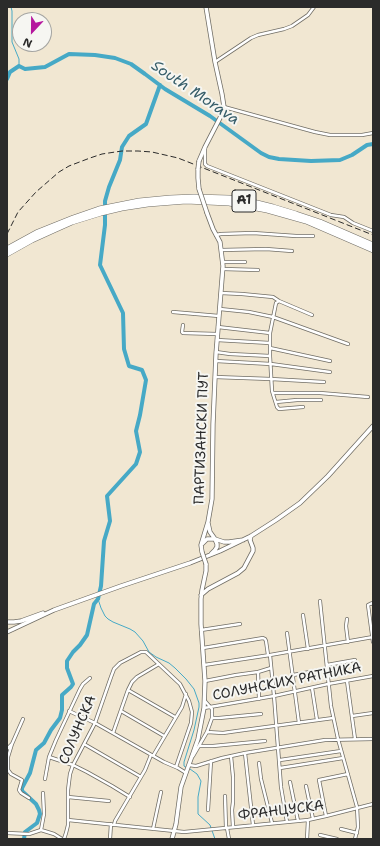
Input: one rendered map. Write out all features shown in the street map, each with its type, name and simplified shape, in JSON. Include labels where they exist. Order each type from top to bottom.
[{"type":"highway","name":"A1","points":[[7,249],[44,230],[73,218],[139,201],[194,197],[217,197],[262,204],[320,222],[373,245]]},
{"type":"highway","name":"A1","points":[[109,209],[186,201],[210,201],[238,204],[267,210],[306,222],[373,250]]},
{"type":"highway","name":"A1","points":[[7,254],[32,240],[100,211]]},
{"type":"main road","points":[[206,7],[224,107]]},
{"type":"main road","name":"ПАРТИЗАНСКИ ПУТ","points":[[172,839],[180,792],[199,733],[205,701],[201,595],[207,569],[202,552],[202,544],[208,522],[212,494],[215,362],[223,262],[220,242],[207,213],[200,189],[198,169],[199,161],[210,136],[222,116],[224,107]]},
{"type":"main road","points":[[7,632],[54,610],[190,563],[244,540],[300,503],[326,478],[373,426]]},
{"type":"main road","points":[[208,522],[210,532],[217,544],[216,548],[210,555]]},
{"type":"main road","points":[[201,595],[244,568],[253,551],[250,540],[251,536]]},
{"type":"main road","points":[[202,544],[207,539],[215,539],[224,542],[244,540]]},
{"type":"main road","points":[[239,542],[252,545]]},
{"type":"main road","points":[[204,585],[209,587],[214,586]]},
{"type":"main road","points":[[7,622],[19,621],[54,610]]},
{"type":"street","points":[[215,62],[251,38],[292,26],[308,15],[314,7]]},
{"type":"street","points":[[224,107],[321,134],[358,135],[373,133]]},
{"type":"street","points":[[205,147],[205,161],[207,166],[331,215],[344,217],[353,223],[373,230]]},
{"type":"street","points":[[216,235],[253,233],[313,236]]},
{"type":"street","points":[[221,250],[262,249],[292,251]]},
{"type":"street","points":[[223,262],[245,262]]},
{"type":"street","points":[[223,269],[258,270]]},
{"type":"street","points":[[221,293],[273,297],[312,315]]},
{"type":"street","points":[[279,301],[276,303],[270,333],[271,379],[273,393],[279,409],[303,407]]},
{"type":"street","points":[[220,310],[249,312],[273,317],[348,344]]},
{"type":"street","points":[[173,312],[219,316]]},
{"type":"street","points":[[183,325],[183,333],[217,334]]},
{"type":"street","points":[[218,327],[270,333]]},
{"type":"street","points":[[217,340],[270,343]]},
{"type":"street","points":[[270,348],[330,361]]},
{"type":"street","points":[[216,352],[221,354],[270,356]]},
{"type":"street","points":[[215,362],[271,364],[330,372]]},
{"type":"street","points":[[215,377],[324,382]]},
{"type":"street","points":[[273,393],[320,393],[368,397]]},
{"type":"street","points":[[276,402],[321,400]]},
{"type":"street","points":[[320,601],[328,684],[333,718],[357,807],[358,821],[356,839]]},
{"type":"street","points":[[373,603],[368,605],[373,642]]},
{"type":"street","points":[[304,615],[308,649]]},
{"type":"street","points":[[347,619],[346,626],[348,642]]},
{"type":"street","points":[[202,630],[240,624]]},
{"type":"street","points":[[287,633],[299,723]]},
{"type":"street","points":[[204,665],[308,649],[373,637]]},
{"type":"street","points":[[202,648],[265,639],[272,668],[282,793],[287,822]]},
{"type":"street","name":"СОЛУНСКА","points":[[63,839],[66,833],[68,820],[69,779],[73,766],[95,723],[116,667],[120,663],[141,652],[146,652],[159,664]]},
{"type":"street","points":[[293,675],[355,660]]},
{"type":"street","points":[[113,733],[132,682],[137,676],[159,664],[180,684],[186,694],[191,708],[191,723],[176,767]]},
{"type":"street","points":[[205,682],[236,674],[258,672],[272,668]]},
{"type":"street","points":[[258,672],[259,699]]},
{"type":"street","name":"СОЛУНСКИХ РАТНИКА","points":[[204,708],[259,699],[373,676]]},
{"type":"street","points":[[45,779],[49,757],[69,711],[83,684],[90,678]]},
{"type":"street","points":[[347,681],[355,739]]},
{"type":"street","points":[[312,688],[317,720]]},
{"type":"street","points":[[128,690],[175,717]]},
{"type":"street","points":[[110,839],[115,821],[182,707],[186,694]]},
{"type":"street","points":[[205,701],[211,707]]},
{"type":"street","points":[[182,707],[188,706],[191,708]]},
{"type":"street","name":"ПАРТИЗАНСКИ ПУТ","points":[[191,758],[207,732],[212,718],[211,707]]},
{"type":"street","points":[[69,711],[95,723],[152,756],[186,772]]},
{"type":"street","points":[[121,711],[164,736]]},
{"type":"street","points":[[352,716],[373,713]]},
{"type":"street","points":[[212,718],[261,714]]},
{"type":"street","points":[[207,732],[223,732],[277,726],[333,718]]},
{"type":"street","points":[[23,719],[12,744],[7,767],[10,774],[22,780],[19,790],[23,795],[29,798]]},
{"type":"street","points":[[188,766],[196,766],[246,753],[325,740],[373,739]]},
{"type":"street","points":[[198,746],[265,741]]},
{"type":"street","points":[[7,749],[12,744]]},
{"type":"street","points":[[84,744],[141,777]]},
{"type":"street","points":[[280,760],[342,751]]},
{"type":"street","points":[[246,753],[253,825]]},
{"type":"street","points":[[231,756],[233,777],[233,827]]},
{"type":"street","points":[[49,757],[100,778],[130,797]]},
{"type":"street","points":[[280,768],[343,758]]},
{"type":"street","points":[[208,810],[211,761]]},
{"type":"street","points":[[259,763],[261,779],[272,823]]},
{"type":"street","points":[[326,816],[319,780],[348,774]]},
{"type":"street","points":[[290,782],[298,821]]},
{"type":"street","points":[[306,786],[313,819]]},
{"type":"street","points":[[153,829],[161,792]]},
{"type":"street","points":[[41,830],[44,811],[43,793]]},
{"type":"street","points":[[225,796],[229,839]]},
{"type":"street","points":[[68,797],[109,801]]},
{"type":"street","name":"ФРАНЦУСКА","points":[[174,831],[184,832],[210,830],[308,820],[373,804]]},
{"type":"street","points":[[68,820],[174,831]]},
{"type":"street","points":[[307,839],[308,820]]},
{"type":"street","points":[[341,829],[357,833]]},
{"type":"street","points":[[7,833],[31,835],[41,830],[54,834],[63,839]]},
{"type":"street","points":[[320,835],[337,839]]},
{"type":"waterway","points":[[11,7],[12,42],[19,59],[19,66]]},
{"type":"waterway","name":"South Morava","points":[[7,79],[10,72],[19,66],[25,69],[45,67],[69,54],[95,55],[115,58],[131,64],[165,89],[210,116],[261,153],[269,157],[311,161],[340,160],[352,155],[367,145],[373,144]]},
{"type":"waterway","points":[[24,839],[25,832],[37,823],[40,814],[36,804],[22,791],[22,788],[30,773],[36,750],[44,743],[60,718],[62,710],[62,695],[73,684],[67,668],[67,661],[87,635],[94,604],[98,599],[101,586],[104,541],[110,521],[107,496],[136,464],[140,452],[136,431],[146,380],[142,370],[129,366],[124,349],[123,313],[100,265],[105,225],[105,201],[120,160],[122,147],[129,136],[146,124],[160,85]]},
{"type":"waterway","points":[[98,599],[101,608],[108,619],[135,632],[143,641],[149,652],[169,663],[194,689],[199,707],[194,730],[184,762],[184,766],[187,768]]},
{"type":"waterway","points":[[190,769],[197,774],[201,781],[198,797],[198,814],[210,825],[215,839]]},
{"type":"railway","points":[[7,234],[18,212],[36,192],[59,172],[69,166],[102,154],[122,151],[138,151],[152,152],[178,158],[373,235]]}]
